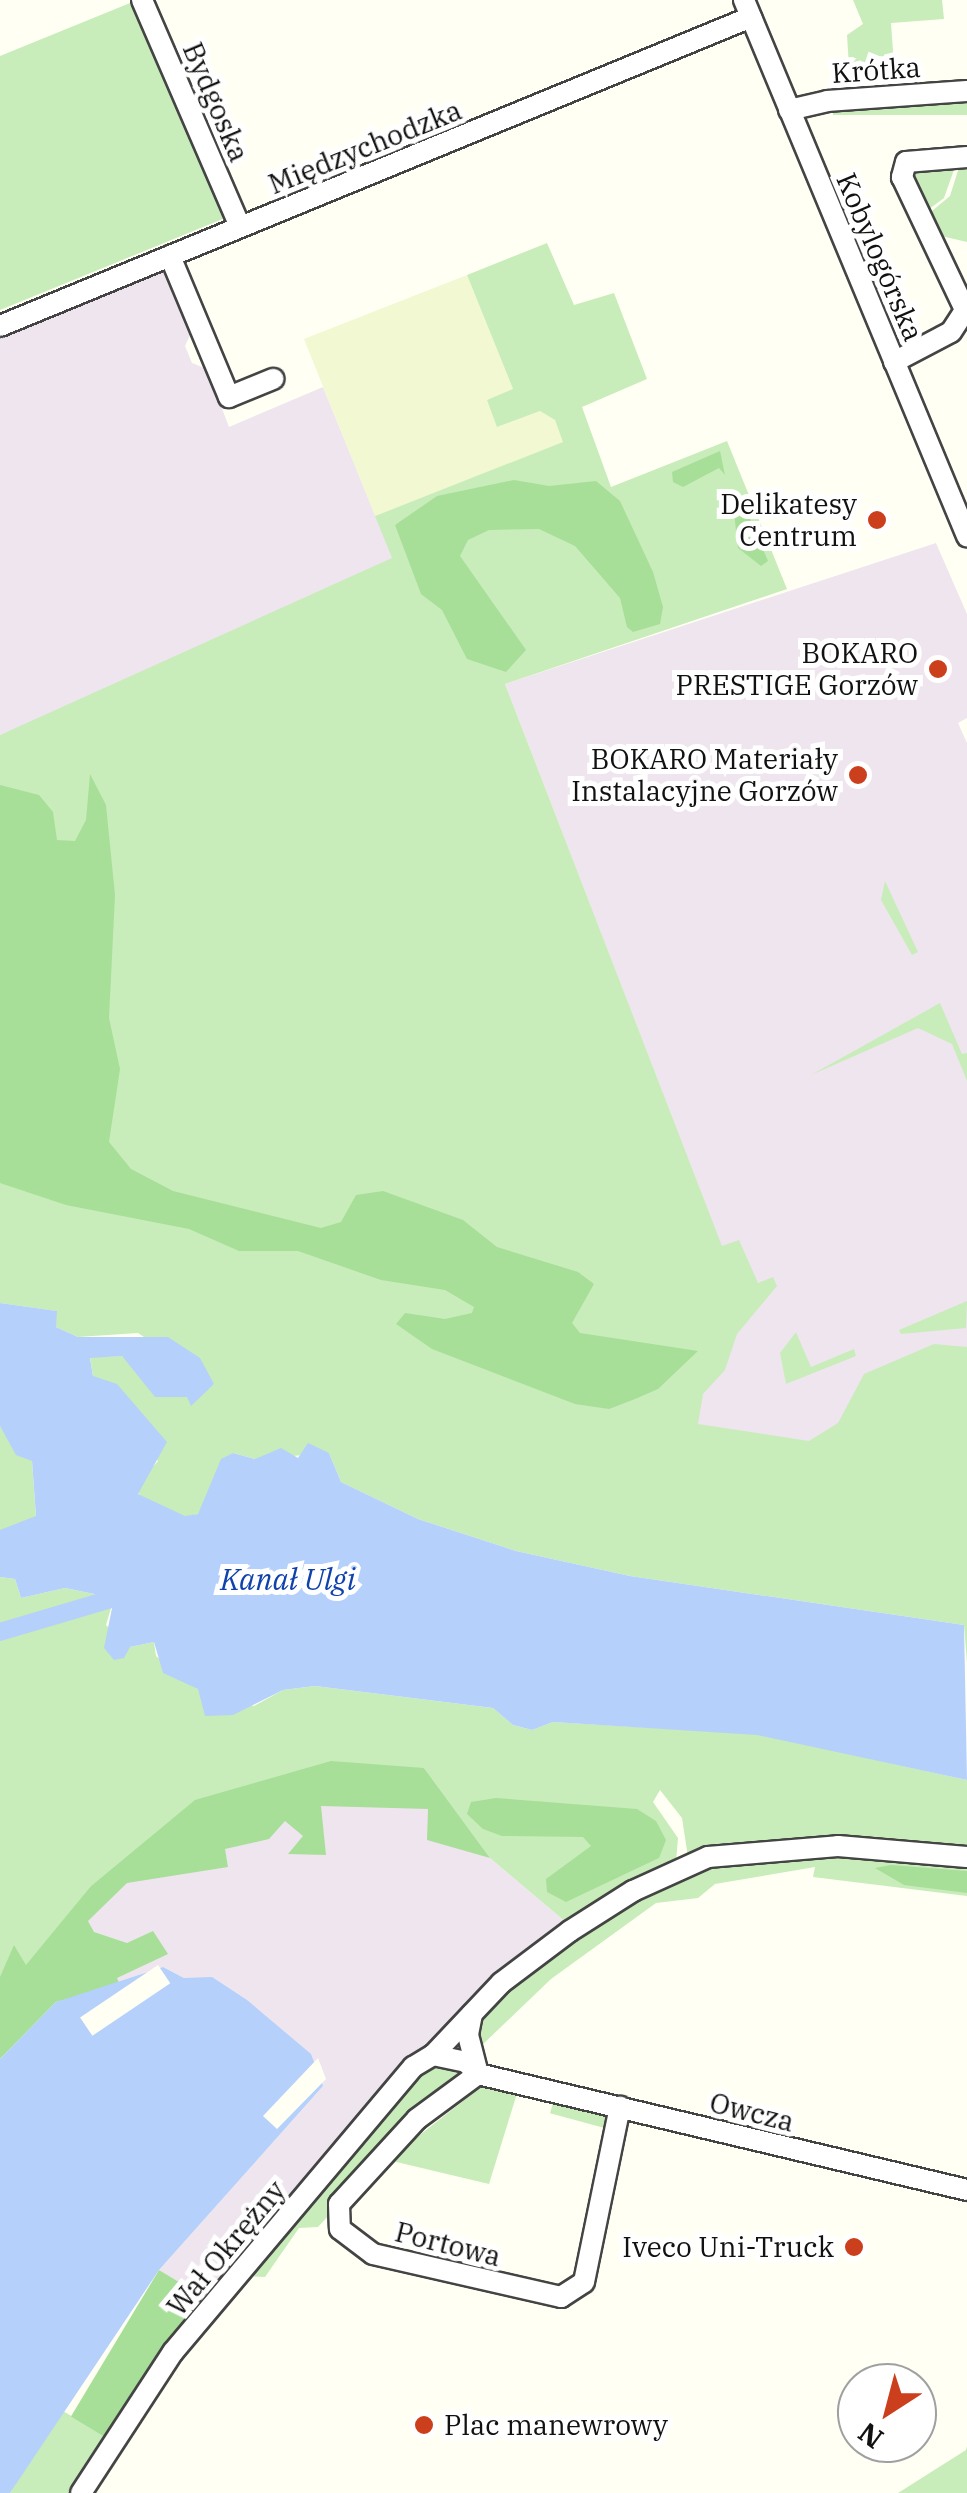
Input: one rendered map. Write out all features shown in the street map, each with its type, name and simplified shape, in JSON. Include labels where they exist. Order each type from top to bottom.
[{"type":"street","name":"Bydgoska","points":[[142,0],[240,226]]},
{"type":"street","name":"Międzychodzka","points":[[0,326],[747,9]]},
{"type":"street","name":"Kobylogórska","points":[[747,9],[967,536]]},
{"type":"street","name":"Krótka","points":[[790,110],[826,101],[967,91]]},
{"type":"street","points":[[894,362],[952,332],[964,314],[903,168],[912,160],[967,157]]},
{"type":"street","points":[[170,256],[228,398],[272,379]]},
{"type":"street","name":"Wał Okrężny","points":[[81,2493],[174,2352],[413,2067],[433,2055],[472,2014],[570,1930],[633,1890],[708,1856],[838,1846],[967,1857]]},
{"type":"street","points":[[472,2014],[468,2035],[478,2074]]},
{"type":"street","points":[[433,2055],[466,2062],[478,2074]]},
{"type":"street","name":"Owcza","points":[[478,2074],[967,2190]]},
{"type":"street","name":"Portowa","points":[[478,2074],[417,2119],[339,2204],[340,2229],[373,2254],[561,2297],[584,2282],[620,2108]]},
{"type":"shaded area","points":[[161,271],[171,274],[192,331],[185,346],[192,363],[207,369],[229,427],[323,387],[398,571],[0,735],[0,338]]},
{"type":"shaded area","points":[[936,543],[967,614],[967,718],[958,723],[967,743],[967,1473],[650,1427],[726,1258],[505,684]]},
{"type":"shaded area","points":[[424,1768],[490,1858],[567,1923],[482,1987],[207,2299],[159,2270],[323,2086],[212,1978],[184,1978],[163,1967],[56,2002],[90,1887]]},
{"type":"green space","points":[[853,0],[942,0],[944,19],[891,23],[895,80],[850,82],[847,35],[863,24]]},
{"type":"green space","points":[[135,1],[225,218],[0,310],[0,56]]},
{"type":"green space","points":[[833,98],[967,98],[967,115],[833,115]]},
{"type":"green space","points":[[967,163],[967,242],[933,234],[926,216],[950,196],[960,164]]},
{"type":"green space","points":[[956,164],[944,198],[925,212],[913,170]]},
{"type":"green space","points":[[547,243],[574,305],[614,293],[647,379],[582,407],[611,487],[727,441],[787,589],[505,684],[722,1246],[739,1240],[758,1283],[773,1277],[777,1286],[737,1334],[725,1370],[703,1394],[698,1424],[809,1441],[838,1423],[864,1374],[934,1344],[967,1347],[967,1663],[964,1625],[630,1576],[516,1551],[418,1519],[341,1482],[329,1453],[255,1459],[233,1453],[198,1514],[185,1517],[147,1503],[138,1493],[141,1480],[158,1461],[93,1376],[90,1357],[122,1356],[165,1395],[187,1397],[214,1384],[138,1333],[78,1337],[56,1327],[56,1311],[0,1303],[0,735],[392,558],[375,516],[563,442],[555,420],[540,411],[497,427],[487,400],[513,389],[467,275]]},
{"type":"green space","points":[[467,275],[513,389],[498,427],[540,411],[555,420],[564,442],[375,516],[304,339]]},
{"type":"green space","points":[[720,451],[725,475],[719,468],[683,487],[673,482],[672,472]]},
{"type":"green space","points":[[514,480],[549,486],[596,481],[620,501],[653,572],[663,607],[660,624],[633,632],[627,627],[620,598],[575,546],[539,529],[489,530],[468,540],[460,556],[526,650],[506,672],[467,659],[442,610],[421,594],[395,525],[437,496]]},
{"type":"green space","points":[[741,498],[768,561],[761,566],[738,548],[733,504]]},
{"type":"green space","points":[[90,774],[106,805],[115,895],[109,1018],[120,1069],[109,1142],[131,1169],[173,1191],[321,1228],[341,1222],[356,1195],[383,1191],[463,1220],[497,1247],[578,1272],[594,1284],[572,1323],[580,1333],[698,1351],[658,1389],[635,1399],[609,1409],[575,1404],[432,1349],[396,1324],[405,1313],[445,1319],[472,1313],[474,1307],[445,1290],[381,1280],[298,1251],[239,1251],[189,1229],[66,1205],[0,1183],[0,785],[39,795],[53,812],[57,840],[75,841],[86,820]]},
{"type":"green space","points":[[885,881],[918,952],[912,955],[881,900]]},
{"type":"green space","points":[[940,1003],[962,1054],[967,1053],[967,1081],[952,1044],[918,1028],[811,1075]]},
{"type":"green space","points":[[967,1301],[966,1328],[901,1334],[899,1330]]},
{"type":"green space","points":[[796,1332],[811,1367],[854,1349],[856,1356],[786,1384],[780,1353]]},
{"type":"green space","points":[[0,1426],[32,1461],[36,1517],[6,1531],[0,1530]]},
{"type":"green space","points":[[0,1577],[15,1579],[21,1598],[65,1588],[114,1598],[106,1625],[130,1647],[154,1642],[156,1656],[198,1689],[254,1706],[283,1690],[315,1686],[493,1708],[513,1725],[532,1730],[553,1722],[757,1734],[967,1780],[967,1852],[815,1840],[741,1844],[688,1857],[682,1818],[660,1790],[653,1802],[678,1838],[676,1862],[567,1923],[490,1858],[424,1768],[90,1887],[26,1966],[16,1949],[0,1982]]},
{"type":"green space","points":[[331,1761],[424,1768],[490,1858],[427,1840],[428,1809],[321,1806],[326,1855],[288,1854],[303,1836],[285,1821],[269,1839],[225,1849],[228,1867],[127,1883],[88,1921],[94,1932],[127,1943],[153,1931],[168,1954],[117,1978],[120,1985],[56,2002],[0,2059],[0,1977],[14,1945],[26,1965],[90,1887],[195,1800]]},
{"type":"green space","points":[[496,1798],[637,1809],[656,1821],[666,1840],[659,1858],[566,1902],[547,1892],[546,1879],[591,1846],[583,1837],[502,1836],[483,1829],[467,1814],[471,1802]]},
{"type":"green space","points":[[811,1851],[967,1864],[967,1896],[813,1877],[815,1867],[715,1884],[698,1898],[656,1903],[551,1979],[479,2048],[474,2019],[501,1983],[596,1917],[703,1866]]},
{"type":"green space","points":[[891,1865],[967,1871],[967,1893],[904,1885],[875,1868]]},
{"type":"green space","points":[[432,2063],[478,2074],[417,2119],[318,2227],[299,2228],[265,2277],[243,2276]]},
{"type":"green space","points":[[491,2079],[519,2087],[489,2184],[388,2160]]},
{"type":"green space","points":[[555,2095],[617,2112],[612,2130],[550,2113]]},
{"type":"green space","points":[[159,2270],[207,2299],[119,2445],[71,2417]]},
{"type":"green space","points":[[60,2409],[109,2439],[74,2493],[10,2493]]},
{"type":"green space","points":[[967,2446],[967,2493],[898,2493],[966,2450]]},
{"type":"water","name":"Kanał Ulgi","points":[[0,1303],[57,1311],[56,1327],[78,1337],[168,1337],[200,1358],[214,1384],[191,1406],[187,1397],[155,1397],[122,1356],[90,1358],[93,1376],[117,1384],[167,1442],[138,1494],[185,1516],[198,1514],[221,1459],[233,1453],[255,1459],[281,1448],[298,1458],[308,1443],[329,1453],[341,1482],[418,1519],[516,1551],[630,1576],[964,1625],[967,1780],[757,1735],[553,1722],[532,1730],[513,1725],[493,1708],[315,1686],[283,1690],[233,1715],[205,1716],[198,1689],[163,1673],[154,1642],[130,1647],[124,1658],[114,1660],[104,1648],[114,1598],[65,1588],[21,1598],[15,1579],[0,1577],[0,1530],[36,1516],[32,1461],[16,1455],[0,1426]]},
{"type":"water","points":[[163,1967],[184,1978],[212,1977],[247,2000],[311,2054],[323,2086],[159,2270],[10,2493],[0,2493],[0,2059],[56,2002]]},
{"type":"pier","points":[[158,1965],[170,1983],[92,2036],[80,2018]]},
{"type":"pier","points":[[318,2058],[326,2079],[277,2129],[263,2116]]},
{"type":"waterway","name":"Kanał Ulgi","points":[[0,1632],[114,1598],[134,1601]]},
{"type":"place","name":"Delikatesy Centrum","points":[[877,520]]},
{"type":"place","name":"BOKARO PRESTIGE Gorzów","points":[[938,669]]},
{"type":"place","name":"BOKARO Materiały Instalacyjne Gorzów","points":[[858,775]]},
{"type":"place","name":"Iveco Uni-Truck","points":[[854,2247]]},
{"type":"place","name":"Plac manewrowy","points":[[424,2425]]}]
